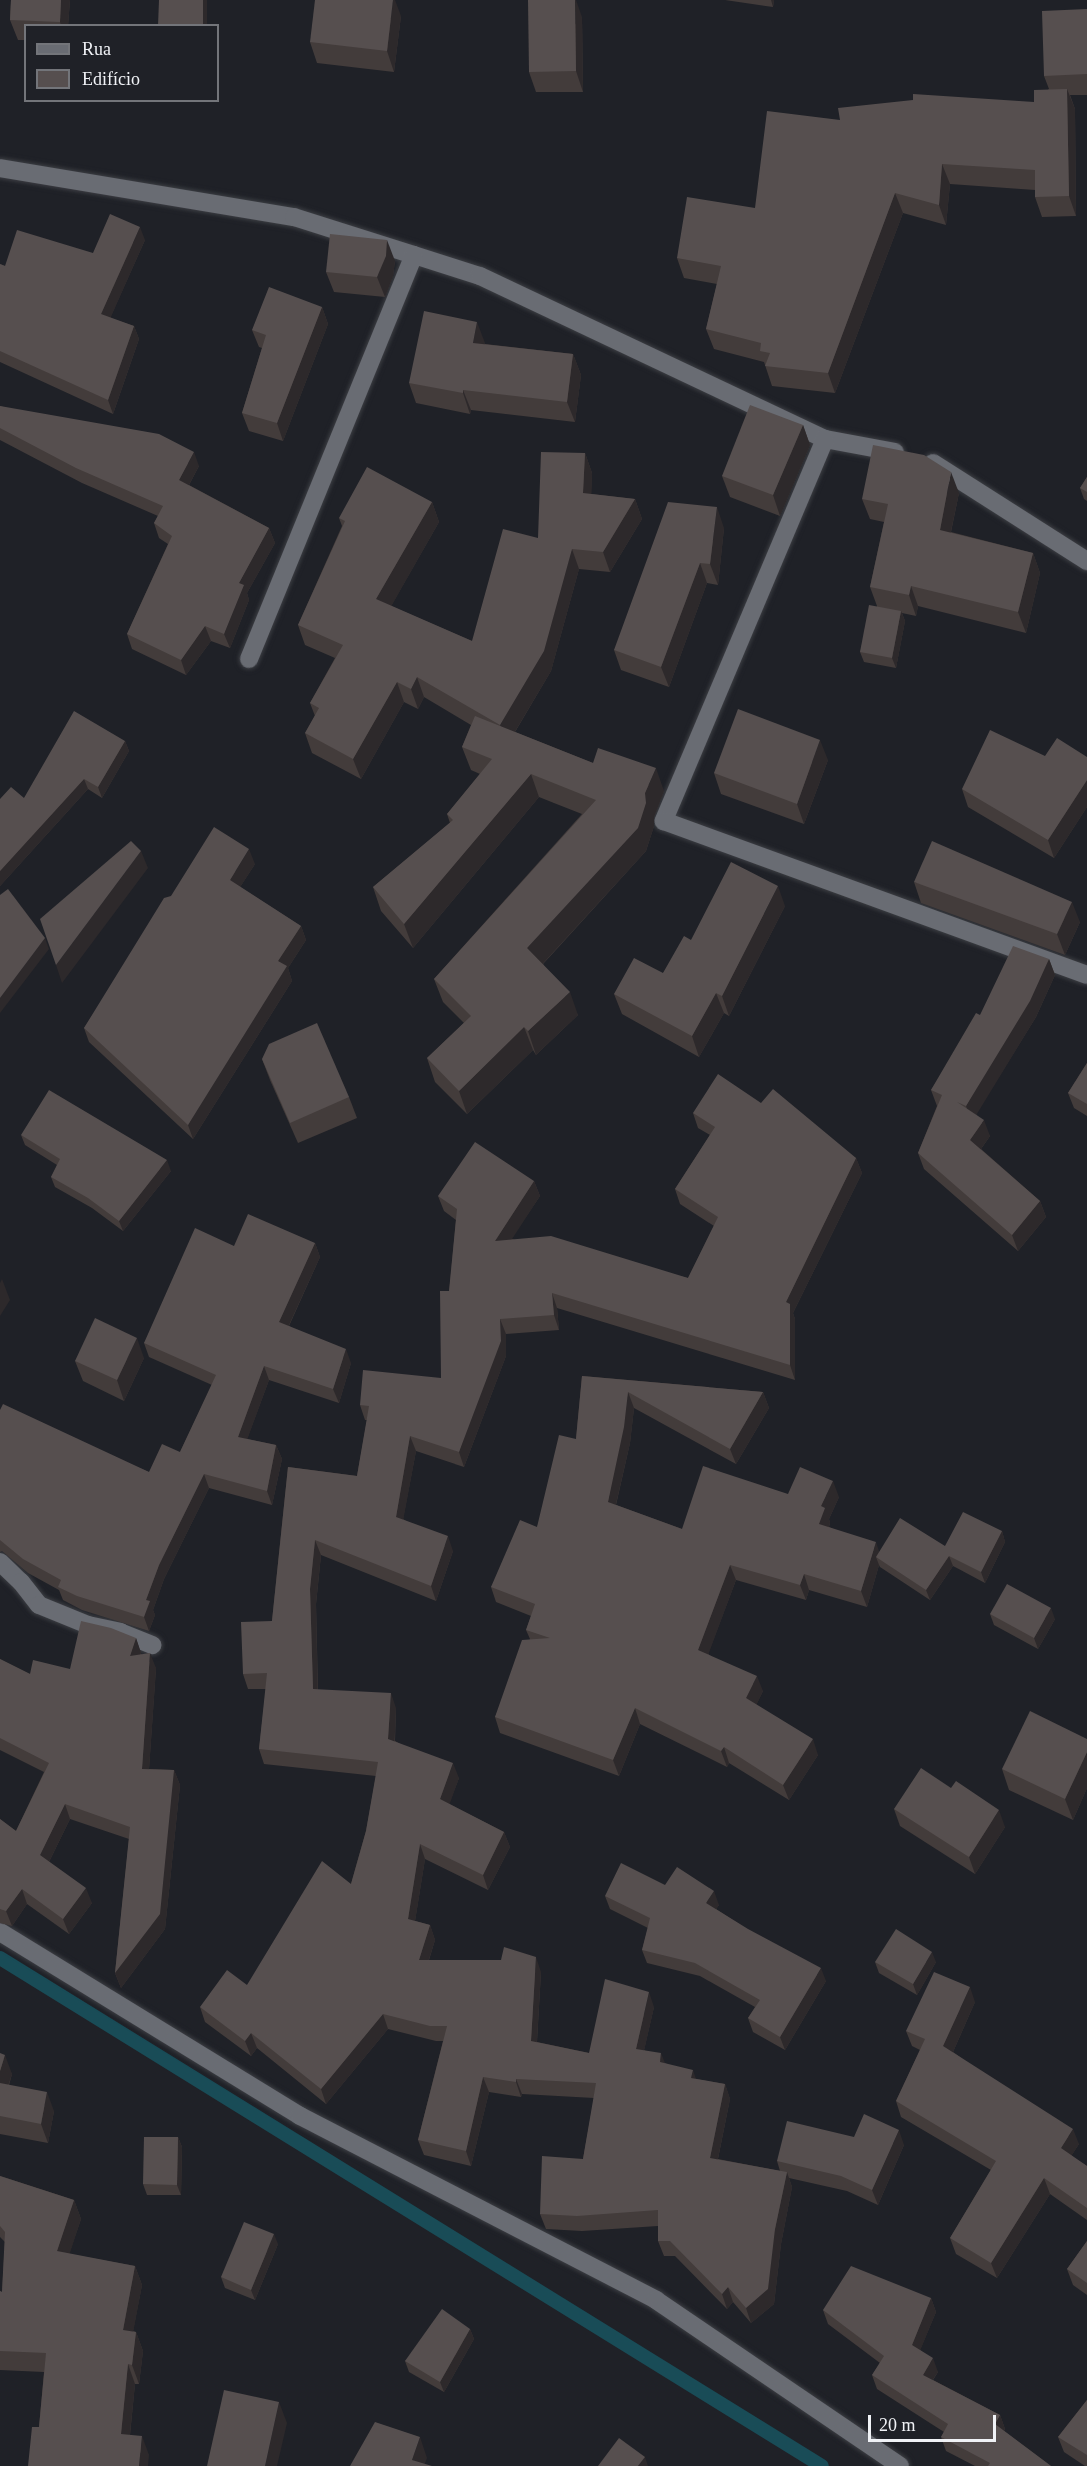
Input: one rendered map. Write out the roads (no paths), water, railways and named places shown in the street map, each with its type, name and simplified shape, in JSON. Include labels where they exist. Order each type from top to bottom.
[{"type":"street","points":[[0,168],[294,217],[480,276],[825,439],[925,458],[1087,561]]},
{"type":"street","points":[[249,659],[414,255]]},
{"type":"street","points":[[825,439],[664,821],[1087,975]]},
{"type":"street","points":[[0,1562],[21,1582],[39,1605],[78,1622],[120,1632],[153,1645]]},
{"type":"street","points":[[0,1932],[300,2116],[656,2300],[900,2466]]},
{"type":"waterway","points":[[0,1958],[822,2466]]}]
